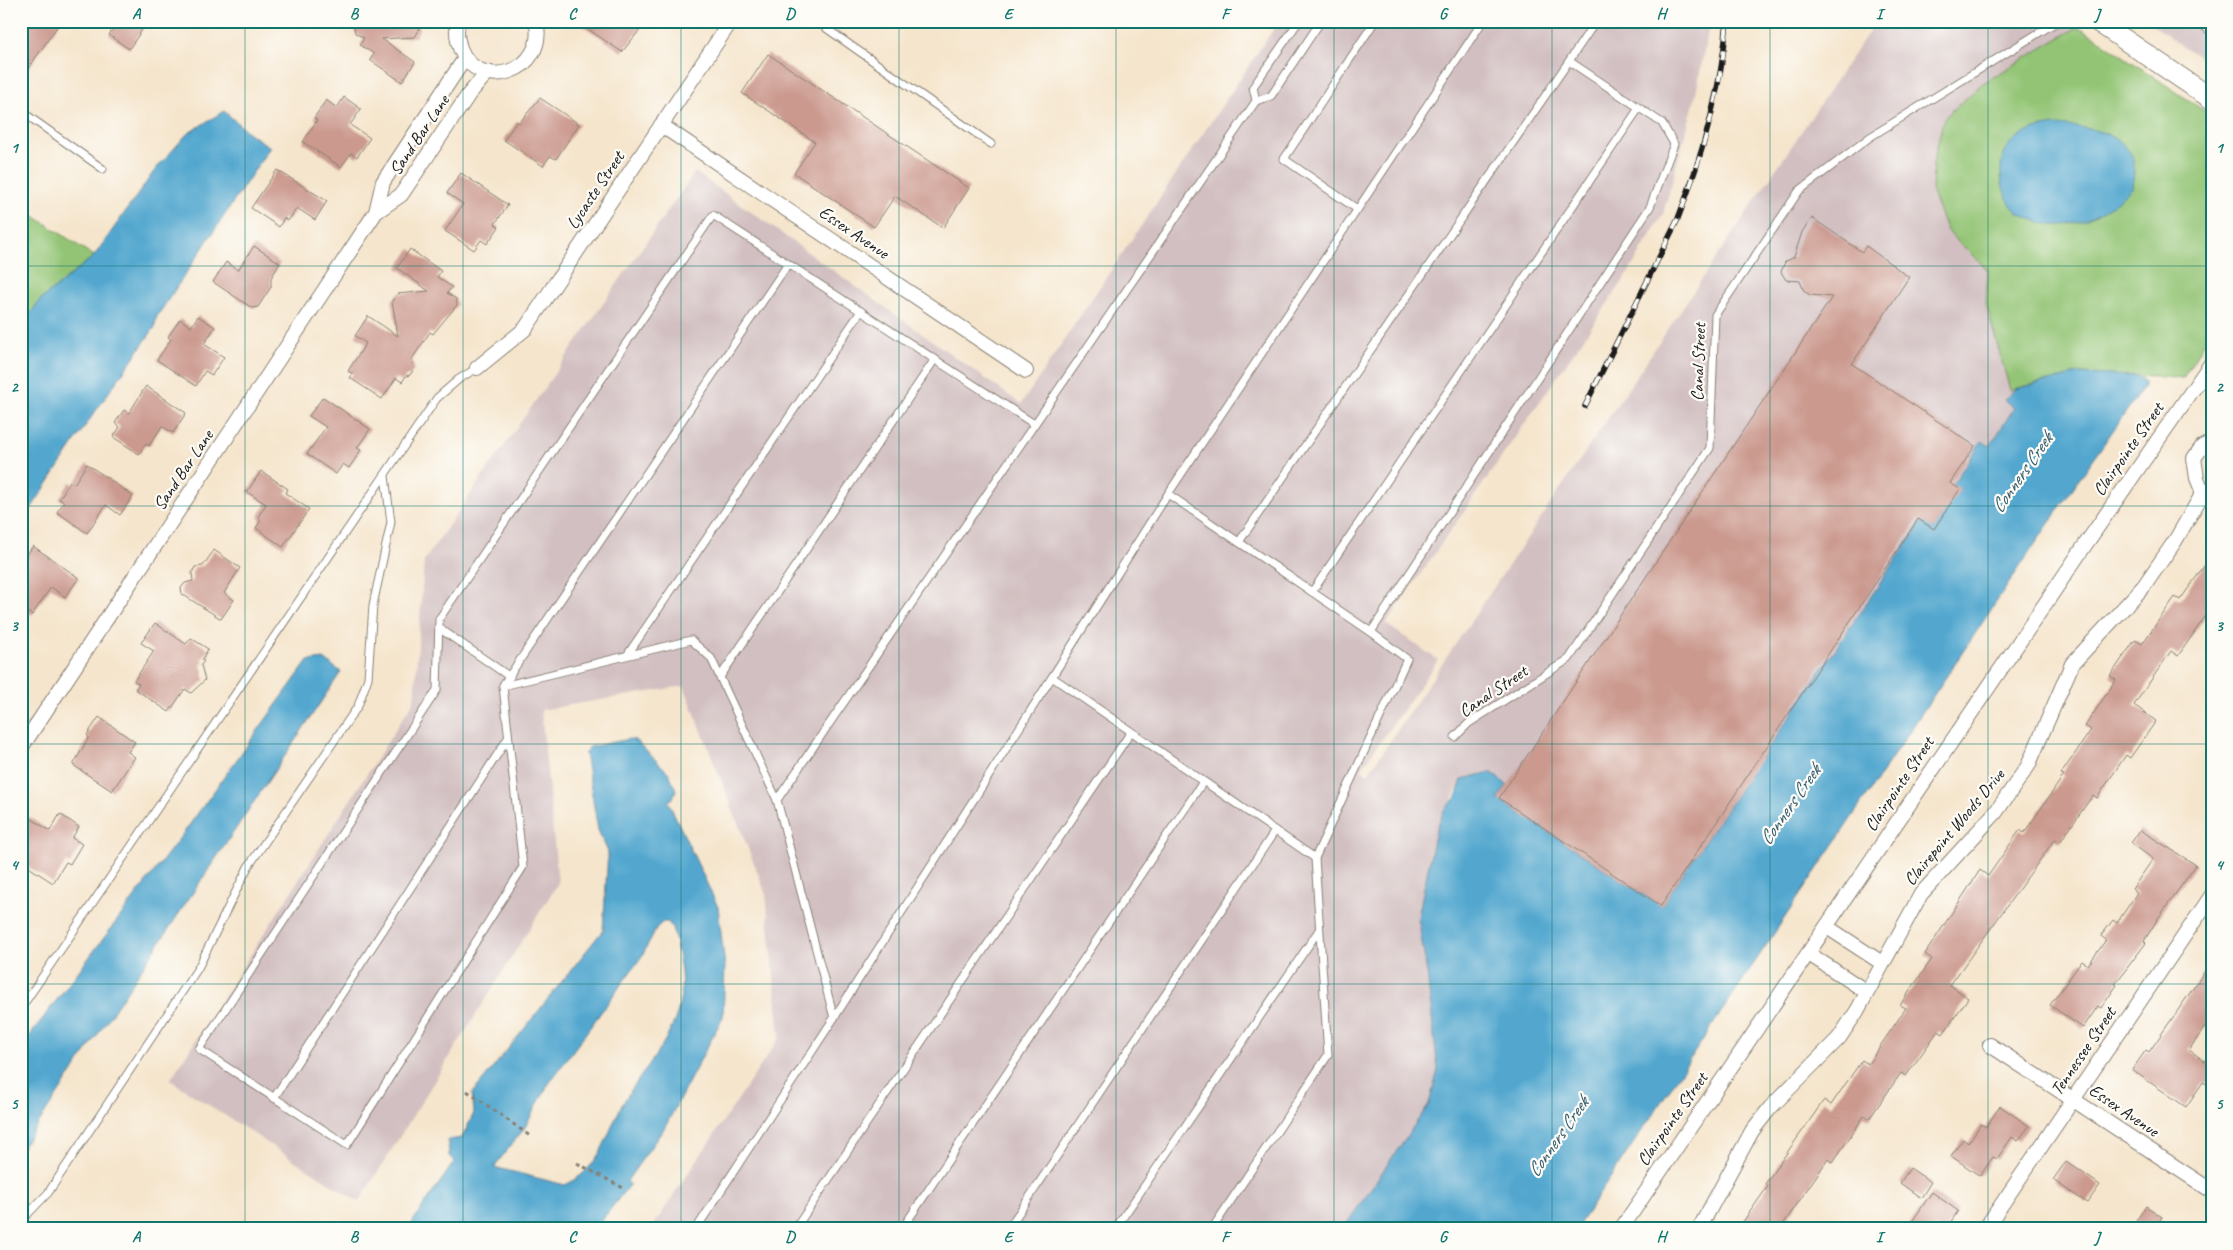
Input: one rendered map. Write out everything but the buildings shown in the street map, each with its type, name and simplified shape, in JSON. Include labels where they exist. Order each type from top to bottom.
[{"type":"street","points":[[459,21],[457,41],[465,58],[477,68],[488,72],[502,73],[513,70],[529,59],[537,40],[536,21]]},
{"type":"street","name":"Lycaste Street","points":[[477,368],[525,329],[731,21]]},
{"type":"street","points":[[2097,21],[2212,99]]},
{"type":"street","name":"Sand Bar Lane","points":[[21,748],[376,212],[383,182],[465,58]]},
{"type":"street","name":"Sand Bar Lane","points":[[376,212],[401,195],[469,94],[488,72]]},
{"type":"street","name":"Essex Avenue","points":[[661,125],[1026,371]]},
{"type":"street","name":"Clairpointe Street","points":[[1621,1229],[2079,553],[2212,362]]},
{"type":"street","name":"Clairepoint Woods Drive","points":[[1698,1229],[1752,1131],[1770,1108],[1839,1038],[1867,992],[1921,894],[1996,812],[2028,766],[2072,664],[2144,586],[2175,541],[2207,491],[2197,478],[2194,458],[2202,447],[2212,442]]},
{"type":"street","name":"Tennessee Street","points":[[1985,1229],[2212,895]]},
{"type":"street","points":[[1827,927],[1882,963]]},
{"type":"street","points":[[1809,954],[1867,992]]},
{"type":"street","name":"Essex Avenue","points":[[1990,1045],[2212,1191]]},
{"type":"lane","points":[[816,21],[991,144]]},
{"type":"lane","points":[[1256,100],[1253,87],[1298,21]]},
{"type":"lane","points":[[777,800],[1256,100],[1271,96],[1321,21]]},
{"type":"lane","points":[[1357,209],[1284,159],[1375,21]]},
{"type":"lane","points":[[696,1229],[834,1018],[1168,494],[1483,21]]},
{"type":"lane","points":[[1239,542],[1596,21]]},
{"type":"lane","name":"Canal Street","points":[[1455,736],[1469,723],[1569,659],[1710,448],[1715,315],[1798,191],[1870,137],[2058,21]]},
{"type":"lane","points":[[2197,21],[2212,32]]},
{"type":"lane","points":[[1371,632],[1650,207],[1674,144],[1662,123],[1569,61]]},
{"type":"lane","points":[[1312,592],[1639,108]]},
{"type":"lane","points":[[21,111],[103,169]]},
{"type":"lane","points":[[788,264],[503,686],[523,867],[347,1145],[199,1050],[436,690],[439,619],[713,215],[1034,424]]},
{"type":"lane","points":[[628,654],[861,312]]},
{"type":"lane","points":[[720,677],[935,359]]},
{"type":"lane","points":[[21,1008],[437,398],[477,368]]},
{"type":"lane","points":[[21,1221],[48,1193],[198,968],[248,867],[358,706],[368,678],[373,606],[391,522],[385,476]]},
{"type":"lane","points":[[1168,494],[1371,632],[1407,659],[1315,858],[1328,1055],[1212,1229]]},
{"type":"lane","points":[[439,628],[510,677]]},
{"type":"lane","points":[[503,686],[691,640],[710,658],[777,800],[834,1018]]},
{"type":"lane","points":[[1052,677],[1315,858]]},
{"type":"lane","points":[[795,1229],[1131,732]]},
{"type":"lane","points":[[274,1098],[508,737]]},
{"type":"lane","points":[[902,1229],[1204,782]]},
{"type":"lane","points":[[1008,1229],[1275,831]]},
{"type":"lane","points":[[1115,1229],[1320,930]]},
{"type":"path","points":[[467,1091],[530,1136]]},
{"type":"path","points":[[577,1163],[625,1189]]},
{"type":"shaded area","points":[[1279,21],[1710,21],[1694,103],[1663,214],[1626,277],[1386,624],[1438,660],[1361,769],[1368,774],[1876,21],[2071,21],[2212,116],[2212,330],[2183,378],[2078,374],[2015,389],[2005,400],[2014,408],[1989,446],[1982,441],[1951,486],[1922,521],[1661,906],[1497,799],[1491,772],[1462,779],[1436,831],[1418,917],[1427,973],[1438,1070],[1429,1104],[1343,1229],[651,1229],[780,1037],[766,894],[684,686],[541,710],[558,883],[359,1202],[170,1080],[414,701],[424,561],[695,172],[1021,404]]},
{"type":"shaded area","points":[[2147,21],[2212,21],[2212,66]]},
{"type":"green space","points":[[2076,28],[2083,29],[2212,116],[2212,330],[2183,378],[2078,374],[2010,390],[1986,304],[1988,270],[1947,231],[1932,193],[1933,163],[1944,118],[1983,83]]},
{"type":"green space","points":[[21,207],[94,256],[39,301],[21,327]]},
{"type":"water","points":[[224,111],[249,133],[270,147],[156,318],[155,327],[88,422],[21,524],[21,327],[39,301],[94,256],[155,170],[187,134]]},
{"type":"water","points":[[2055,125],[2098,131],[2108,135],[2126,147],[2134,163],[2132,188],[2122,197],[2100,213],[2087,219],[2061,225],[2047,224],[2027,218],[2013,208],[2006,195],[2001,175],[2004,153],[2009,145],[2024,134]]},
{"type":"water","name":"Conners Creek","points":[[2078,374],[2137,376],[2144,381],[2144,386],[2062,504],[1576,1229],[1343,1229],[1429,1104],[1438,1070],[1427,973],[1418,917],[1436,830],[1444,810],[1456,797],[1462,779],[1491,772],[1507,785],[1498,799],[1661,906],[1923,520],[1951,486],[1982,441],[1990,446],[2014,408],[2004,400],[2015,389]]},
{"type":"water","points":[[324,659],[341,672],[21,1149],[21,1047],[185,831],[308,661]]},
{"type":"water","points":[[629,739],[635,740],[669,773],[676,790],[673,798],[668,801],[718,907],[725,967],[723,1017],[665,1127],[627,1181],[630,1184],[595,1229],[407,1229],[455,1161],[449,1156],[448,1140],[462,1138],[474,1113],[472,1094],[603,930],[608,852],[598,830],[585,753],[589,747]],"holes":[[[663,922],[668,922],[675,937],[681,977],[681,997],[677,1015],[670,1032],[619,1110],[603,1147],[596,1158],[578,1177],[565,1185],[494,1167],[524,1129],[548,1085],[642,956],[657,927]]]},
{"type":"railway","points":[[1585,406],[1677,221],[1695,172],[1710,122],[1720,72],[1727,21]]}]
